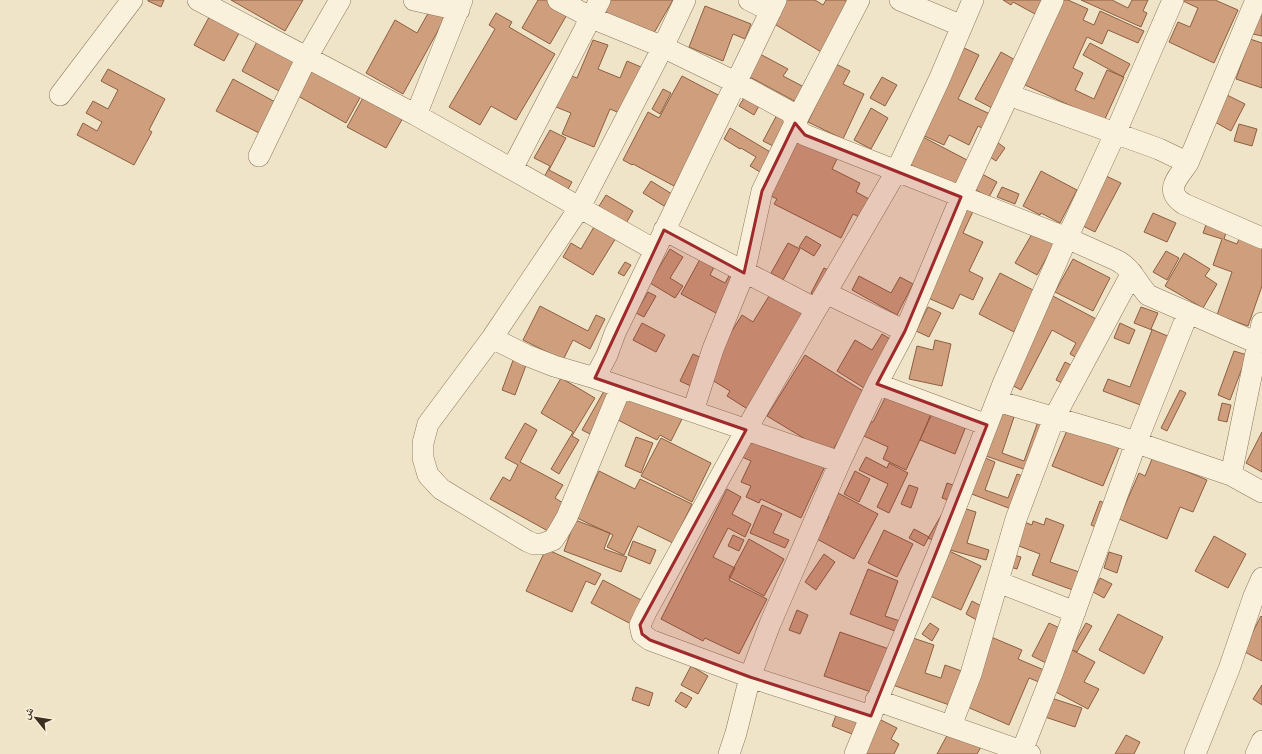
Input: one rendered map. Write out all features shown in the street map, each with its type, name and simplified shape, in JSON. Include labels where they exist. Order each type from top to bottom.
[{"type":"street","points":[[60,95],[132,0]]},
{"type":"street","points":[[198,0],[416,115],[655,250]]},
{"type":"street","points":[[259,156],[307,58],[340,0]]},
{"type":"street","points":[[414,0],[460,5],[416,115]]},
{"type":"street","points":[[558,0],[596,9],[663,48],[735,82],[792,113],[799,132],[805,135],[1067,238],[1123,263],[1148,295],[1257,343]]},
{"type":"street","points":[[621,387],[567,516],[553,540],[542,544],[534,544],[527,541],[441,489],[428,474],[423,458],[422,443],[428,424],[492,338],[580,207],[663,48],[685,0]]},
{"type":"street","points":[[595,378],[664,230],[773,5],[749,0]]},
{"type":"street","points":[[693,411],[713,349],[744,272],[762,191],[795,123],[859,0]]},
{"type":"street","points":[[900,0],[962,26]]},
{"type":"street","points":[[972,0],[939,80],[896,172],[746,430],[646,612],[640,625],[642,634],[650,640],[750,677],[951,726],[1026,753],[1136,443],[1188,313]]},
{"type":"street","points":[[729,754],[736,733],[750,677],[770,624],[840,462],[877,384],[905,332],[961,197],[1053,0]]},
{"type":"street","points":[[855,754],[938,553],[997,401],[1067,238],[1116,134],[1173,0]]},
{"type":"street","points":[[1256,0],[1188,163],[1173,186],[1173,193],[1176,199],[1184,204],[1262,238]]},
{"type":"street","points":[[512,169],[596,9]]},
{"type":"street","points":[[1009,95],[1159,149],[1188,163]]},
{"type":"street","points":[[664,230],[744,272],[905,332]]},
{"type":"street","points":[[951,726],[971,674],[1016,519],[1054,418],[1132,273]]},
{"type":"street","points":[[1231,475],[1262,323]]},
{"type":"street","points":[[492,338],[526,355],[554,366],[595,378],[840,462]]},
{"type":"street","points":[[877,384],[987,425]]},
{"type":"street","points":[[997,401],[1136,443],[1231,475],[1262,492]]},
{"type":"street","points":[[1195,754],[1229,669],[1254,596],[1262,578]]},
{"type":"street","points":[[998,582],[1075,612]]},
{"type":"street","points":[[1256,754],[1262,741]]},
{"type":"highlighted area","points":[[795,123],[805,135],[961,197],[905,331],[877,384],[987,425],[871,716],[750,677],[650,640],[642,634],[640,625],[746,430],[595,378],[664,230],[744,273],[762,191]]},
{"type":"building","points":[[148,0],[164,0],[161,7]]},
{"type":"building","points":[[231,0],[303,0],[285,31]]},
{"type":"building","points":[[538,0],[561,0],[572,6],[550,44],[522,28]]},
{"type":"building","points":[[606,0],[673,0],[651,38],[601,10]]},
{"type":"building","points":[[784,0],[815,0],[823,5],[826,0],[844,0],[852,4],[823,53],[771,22]]},
{"type":"building","points":[[1003,0],[1042,0],[1035,14],[1013,2],[1011,5]]},
{"type":"building","points":[[1063,0],[1068,0],[1088,9],[1083,20],[1094,25],[1100,11],[1144,31],[1138,43],[1108,30],[1102,44],[1087,37],[1073,68],[1083,73],[1075,90],[1094,99],[1107,70],[1124,77],[1104,121],[1025,85]]},
{"type":"building","points":[[1081,0],[1112,0],[1128,8],[1132,0],[1148,0],[1143,11],[1147,13],[1141,27]]},
{"type":"building","points":[[1181,0],[1215,0],[1238,10],[1214,63],[1169,42],[1178,22],[1190,27],[1198,8]]},
{"type":"building","points":[[705,6],[751,24],[745,39],[733,34],[723,61],[689,47]]},
{"type":"building","points":[[214,8],[244,24],[224,61],[194,45]]},
{"type":"building","points":[[431,8],[446,16],[403,94],[366,73],[395,20],[417,33]]},
{"type":"building","points":[[496,13],[512,22],[509,27],[555,54],[516,120],[491,106],[480,125],[449,107],[495,29],[489,25]]},
{"type":"building","points":[[1258,15],[1262,16],[1262,36],[1253,34]]},
{"type":"building","points":[[262,32],[300,53],[279,91],[242,71]]},
{"type":"building","points":[[1250,39],[1262,43],[1262,88],[1236,79]]},
{"type":"building","points":[[593,40],[608,45],[598,69],[620,78],[627,61],[648,70],[629,117],[610,109],[594,147],[562,134],[571,113],[556,107],[569,75],[577,78]]},
{"type":"building","points":[[1090,43],[1130,64],[1123,77],[1083,55]]},
{"type":"building","points":[[962,47],[979,55],[958,99],[990,114],[984,129],[978,126],[969,145],[949,135],[944,145],[920,134]]},
{"type":"building","points":[[1001,52],[1017,61],[992,108],[975,99]]},
{"type":"building","points":[[760,54],[788,69],[783,76],[808,89],[800,104],[748,76]]},
{"type":"building","points":[[318,60],[366,87],[346,123],[298,96]]},
{"type":"building","points":[[836,64],[850,71],[843,84],[864,94],[843,139],[808,122]]},
{"type":"building","points":[[108,69],[165,99],[149,130],[152,132],[134,165],[77,135],[83,123],[97,131],[102,122],[86,113],[93,101],[108,109],[118,90],[101,81]]},
{"type":"building","points":[[682,76],[722,97],[674,186],[623,160],[648,112],[659,118]]},
{"type":"building","points":[[882,77],[897,85],[885,106],[870,98]]},
{"type":"building","points":[[233,79],[277,103],[261,134],[216,111]]},
{"type":"building","points":[[369,87],[404,116],[386,148],[347,127]]},
{"type":"building","points":[[663,89],[671,93],[660,114],[652,109]]},
{"type":"building","points":[[746,95],[760,104],[754,115],[739,106]]},
{"type":"building","points":[[1227,95],[1245,104],[1231,131],[1213,121]]},
{"type":"building","points":[[871,108],[888,118],[871,149],[854,140]]},
{"type":"building","points":[[779,111],[791,117],[838,157],[832,169],[860,183],[856,192],[869,199],[859,217],[853,214],[841,238],[774,204],[777,199],[765,193],[775,147],[763,141]]},
{"type":"building","points":[[1239,124],[1257,129],[1252,146],[1234,141]]},
{"type":"building","points":[[730,128],[772,153],[760,172],[750,166],[756,157],[724,139]]},
{"type":"building","points":[[550,130],[566,138],[549,170],[572,182],[567,191],[543,179],[550,166],[534,158]]},
{"type":"building","points":[[923,137],[969,161],[956,188],[909,164]]},
{"type":"building","points":[[997,142],[1005,148],[996,161],[987,155]]},
{"type":"building","points":[[1041,171],[1077,190],[1060,223],[1023,206]]},
{"type":"building","points":[[982,174],[997,182],[989,197],[974,189]]},
{"type":"building","points":[[1104,175],[1121,183],[1095,232],[1079,224]]},
{"type":"building","points":[[651,181],[672,194],[664,206],[643,193]]},
{"type":"building","points":[[1002,187],[1019,194],[1015,204],[997,197]]},
{"type":"building","points":[[606,195],[633,211],[624,227],[596,211]]},
{"type":"building","points":[[965,199],[976,205],[963,233],[983,242],[969,271],[983,278],[973,300],[960,294],[953,309],[926,297]]},
{"type":"building","points":[[1153,213],[1176,223],[1167,242],[1144,232]]},
{"type":"building","points":[[1208,219],[1228,226],[1224,239],[1237,244],[1242,231],[1262,238],[1262,286],[1248,326],[1217,315],[1232,272],[1213,265],[1222,239],[1203,233]]},
{"type":"building","points":[[598,220],[619,233],[593,275],[563,257],[571,243],[581,249]]},
{"type":"building","points":[[1036,227],[1057,239],[1037,275],[1015,263]]},
{"type":"building","points":[[806,236],[821,245],[814,256],[799,247]]},
{"type":"building","points":[[788,243],[800,249],[783,280],[771,273]]},
{"type":"building","points":[[670,249],[683,257],[670,278],[683,286],[675,298],[650,283]]},
{"type":"building","points":[[705,250],[719,257],[710,275],[725,283],[733,269],[727,319],[681,294]]},
{"type":"building","points":[[1166,251],[1179,258],[1167,280],[1153,272]]},
{"type":"building","points":[[1184,253],[1210,269],[1205,276],[1217,284],[1203,308],[1165,286]]},
{"type":"building","points":[[1073,259],[1110,278],[1093,311],[1055,292]]},
{"type":"building","points":[[625,262],[631,265],[624,276],[618,273]]},
{"type":"building","points":[[824,268],[835,273],[822,299],[811,293]]},
{"type":"building","points":[[1000,273],[1035,291],[1014,332],[979,314]]},
{"type":"building","points":[[859,276],[891,293],[900,277],[913,284],[897,315],[852,290]]},
{"type":"building","points":[[774,288],[811,311],[749,410],[727,396],[730,391],[704,375],[742,315],[753,322]]},
{"type":"building","points":[[648,292],[656,296],[644,317],[636,313]]},
{"type":"building","points":[[1051,295],[1100,321],[1079,359],[1070,354],[1076,343],[1052,330],[1021,390],[1006,382]]},
{"type":"building","points":[[540,306],[588,331],[596,315],[605,319],[590,349],[573,340],[563,360],[523,340]]},
{"type":"building","points":[[928,307],[941,313],[929,337],[916,331]]},
{"type":"building","points":[[1141,307],[1158,313],[1151,329],[1170,337],[1143,406],[1103,391],[1108,379],[1130,387],[1152,330],[1134,323]]},
{"type":"building","points":[[642,323],[665,335],[656,352],[633,340]]},
{"type":"building","points":[[1120,323],[1135,330],[1129,344],[1114,338]]},
{"type":"building","points":[[882,334],[895,342],[867,390],[837,371],[855,340],[872,350]]},
{"type":"building","points":[[935,340],[951,344],[942,386],[909,379],[917,346],[933,350]]},
{"type":"building","points":[[1234,351],[1247,355],[1230,400],[1218,395]]},
{"type":"building","points":[[693,354],[708,361],[695,388],[680,381]]},
{"type":"building","points":[[515,355],[528,360],[515,395],[502,390]]},
{"type":"building","points":[[805,355],[868,394],[830,454],[767,416]]},
{"type":"building","points":[[1065,362],[1075,367],[1066,385],[1056,380]]},
{"type":"building","points":[[561,378],[595,398],[572,436],[579,440],[559,474],[551,469],[573,432],[541,413]]},
{"type":"building","points":[[892,384],[936,405],[906,470],[883,459],[888,447],[864,436],[871,422],[873,422]]},
{"type":"building","points":[[629,389],[687,409],[671,441],[660,435],[657,440],[614,418]]},
{"type":"building","points":[[1180,390],[1186,393],[1167,431],[1161,428]]},
{"type":"building","points":[[604,391],[616,397],[594,436],[582,430]]},
{"type":"building","points":[[936,402],[970,416],[955,454],[920,440]]},
{"type":"building","points":[[1222,403],[1231,405],[1227,422],[1218,420]]},
{"type":"building","points":[[999,412],[1014,417],[1002,453],[1024,461],[1041,413],[1052,417],[1032,472],[983,455]]},
{"type":"building","points":[[525,423],[537,430],[520,462],[563,485],[555,498],[563,503],[548,531],[490,499],[503,477],[510,481],[518,465],[505,458]]},
{"type":"building","points":[[1068,428],[1122,440],[1103,486],[1052,466]]},
{"type":"building","points":[[1262,432],[1262,472],[1246,463]]},
{"type":"building","points":[[749,436],[826,464],[801,518],[761,499],[759,503],[746,497],[751,486],[741,482],[751,461],[740,456]]},
{"type":"building","points":[[636,437],[653,443],[641,473],[625,466]]},
{"type":"building","points":[[661,438],[711,463],[692,502],[641,476]]},
{"type":"building","points":[[1143,453],[1207,480],[1193,512],[1180,507],[1167,539],[1119,519],[1139,473],[1145,476],[1152,459],[1142,455]]},
{"type":"building","points":[[866,457],[887,468],[889,463],[908,473],[889,513],[877,507],[888,484],[859,470]]},
{"type":"building","points":[[983,457],[995,462],[985,490],[1008,498],[1017,474],[1031,479],[1019,512],[969,493]]},
{"type":"building","points":[[599,471],[635,489],[640,479],[692,504],[673,543],[638,526],[624,555],[607,547],[613,535],[577,518]]},
{"type":"building","points":[[855,471],[870,479],[859,502],[844,494]]},
{"type":"building","points":[[947,483],[956,486],[951,501],[942,498]]},
{"type":"building","points":[[909,485],[918,488],[911,508],[901,504]]},
{"type":"building","points":[[727,489],[741,497],[732,514],[751,524],[745,537],[728,528],[713,557],[735,568],[729,580],[767,599],[739,654],[705,638],[703,641],[661,619]]},
{"type":"building","points":[[838,493],[878,514],[854,559],[817,539],[829,517],[826,516]]},
{"type":"building","points":[[1100,501],[1111,506],[1102,530],[1091,525]]},
{"type":"building","points":[[762,505],[782,514],[773,533],[789,540],[785,548],[750,533]]},
{"type":"building","points":[[963,508],[976,512],[967,543],[989,550],[986,560],[950,550]]},
{"type":"building","points":[[942,514],[950,518],[937,542],[928,538]]},
{"type":"building","points":[[1046,518],[1064,525],[1050,562],[1085,574],[1078,592],[1032,575],[1040,554],[1011,543],[1019,520],[1032,525],[1033,521],[1044,525]]},
{"type":"building","points":[[575,520],[610,533],[604,549],[627,557],[621,572],[564,551]]},
{"type":"building","points":[[914,529],[929,537],[924,546],[909,538]]},
{"type":"building","points":[[884,530],[913,544],[897,577],[868,563]]},
{"type":"building","points":[[733,535],[744,540],[739,551],[728,546]]},
{"type":"building","points":[[1214,536],[1246,554],[1228,588],[1195,571]]},
{"type":"building","points":[[749,539],[784,559],[764,596],[729,577]]},
{"type":"building","points":[[633,541],[656,550],[650,564],[628,555]]},
{"type":"building","points":[[546,549],[601,574],[595,585],[586,581],[572,612],[526,591]]},
{"type":"building","points":[[947,550],[981,566],[961,610],[926,594]]},
{"type":"building","points":[[1004,552],[1021,557],[1017,569],[1000,564]]},
{"type":"building","points":[[1109,552],[1122,556],[1117,573],[1104,568]]},
{"type":"building","points":[[824,554],[835,562],[816,590],[805,582]]},
{"type":"building","points":[[868,569],[898,581],[885,616],[900,621],[895,631],[850,614]]},
{"type":"building","points":[[1100,578],[1112,584],[1104,598],[1093,592]]},
{"type":"building","points":[[603,580],[643,601],[631,624],[591,603]]},
{"type":"building","points":[[972,601],[989,610],[982,623],[966,614]]},
{"type":"building","points":[[797,610],[808,615],[800,634],[789,630]]},
{"type":"building","points":[[1118,614],[1163,637],[1144,674],[1099,650]]},
{"type":"building","points":[[1261,616],[1262,617],[1262,661],[1243,651]]},
{"type":"building","points":[[930,623],[939,629],[932,641],[922,634]]},
{"type":"building","points":[[1049,623],[1064,630],[1048,664],[1032,656]]},
{"type":"building","points":[[1086,623],[1092,626],[1077,652],[1071,649]]},
{"type":"building","points":[[840,632],[889,649],[874,693],[824,676]]},
{"type":"building","points":[[984,634],[1022,650],[1018,659],[1044,670],[1039,682],[1029,678],[1009,725],[965,706]]},
{"type":"building","points":[[907,636],[934,645],[925,673],[941,678],[945,665],[967,673],[955,707],[890,684]]},
{"type":"building","points":[[1070,649],[1095,662],[1084,682],[1099,689],[1088,709],[1050,689]]},
{"type":"building","points":[[691,666],[708,676],[698,694],[681,685]]},
{"type":"building","points":[[1262,685],[1262,705],[1253,699]]},
{"type":"building","points":[[636,687],[653,693],[649,706],[632,700]]},
{"type":"building","points":[[681,692],[692,698],[686,708],[675,701]]},
{"type":"building","points":[[1045,696],[1082,708],[1075,727],[1039,715]]},
{"type":"building","points":[[839,707],[860,716],[852,734],[832,726]]},
{"type":"building","points":[[879,719],[897,728],[891,739],[899,744],[894,754],[860,754]]},
{"type":"building","points":[[951,728],[982,745],[977,754],[937,754]]},
{"type":"building","points":[[1126,735],[1140,742],[1134,754],[1115,754]]}]
